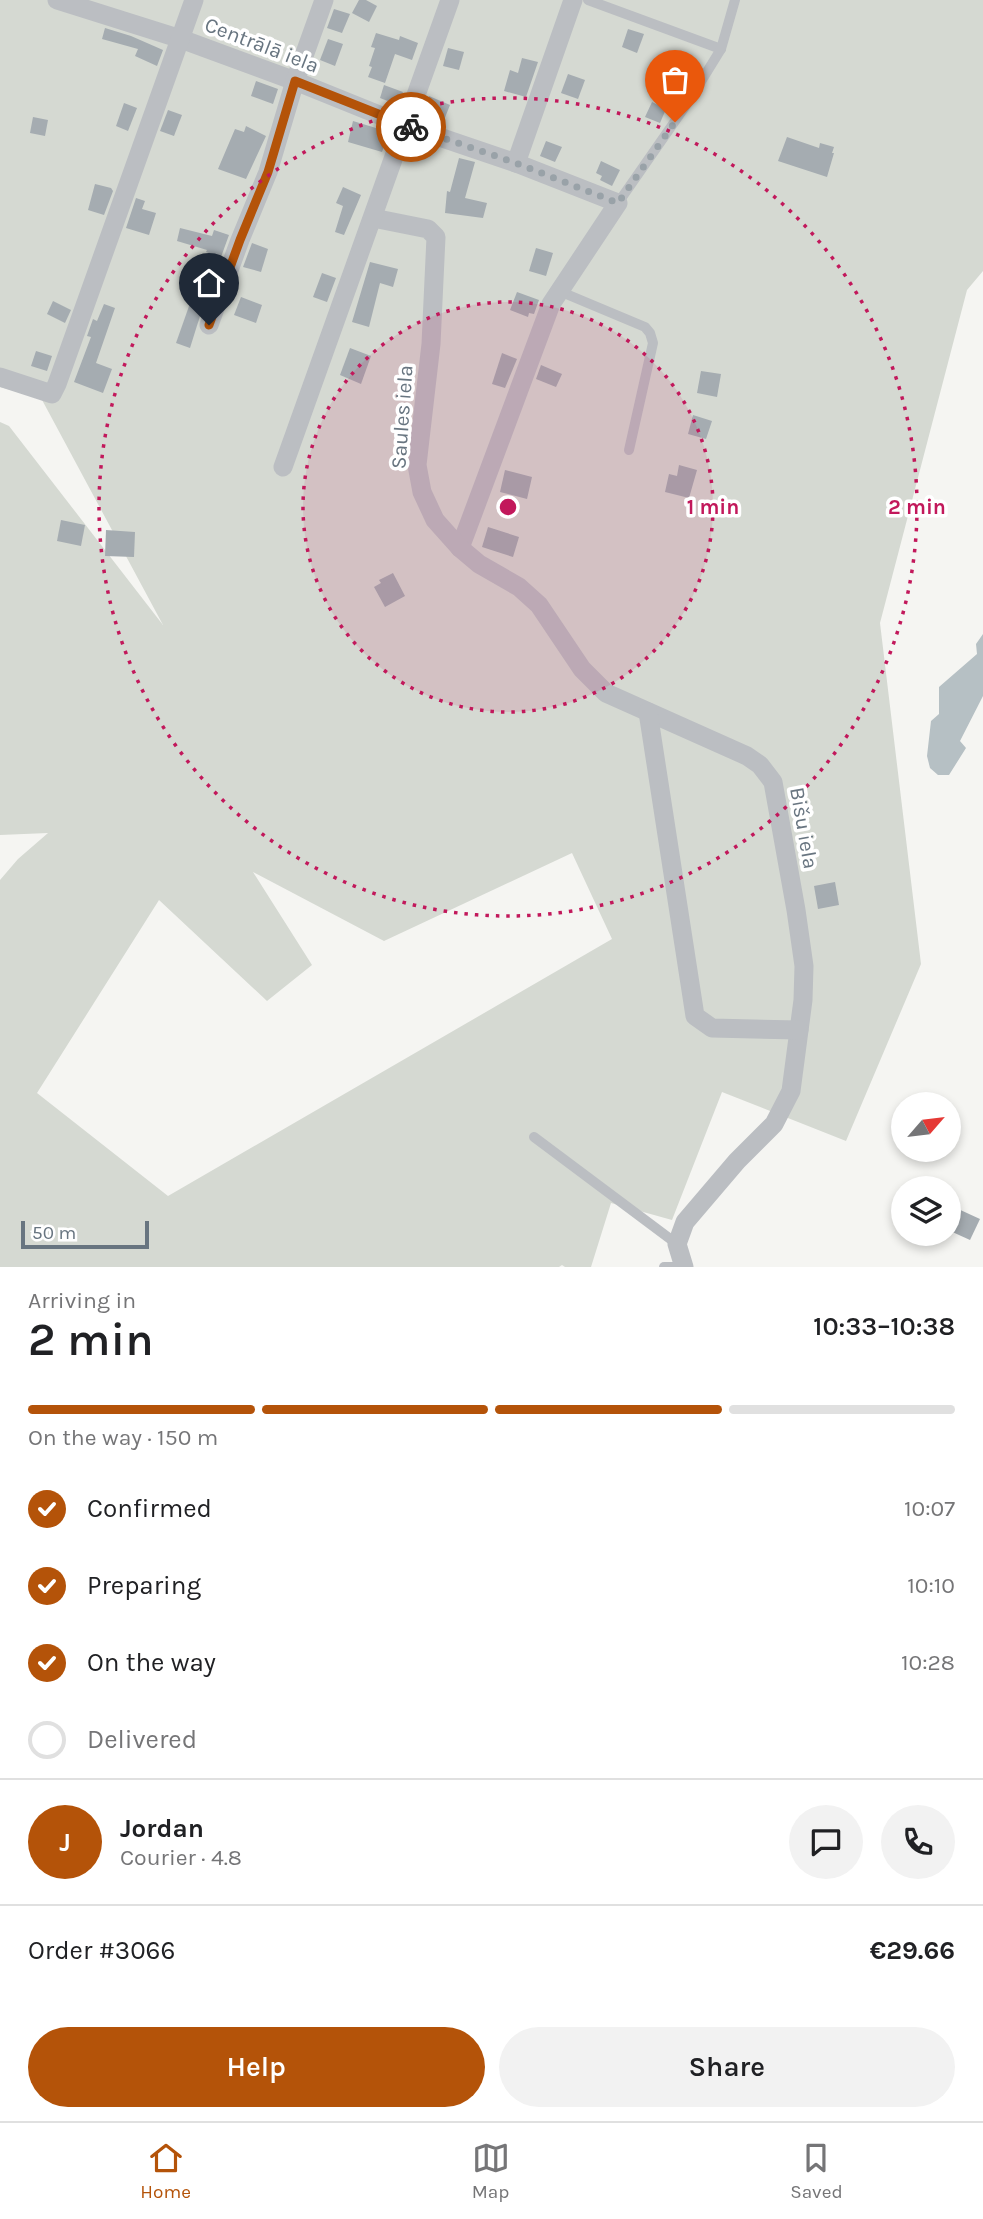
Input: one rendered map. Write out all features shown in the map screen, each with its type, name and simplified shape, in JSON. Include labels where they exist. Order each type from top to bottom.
[{"type":"street","name":"Centrālā iela","points":[[57,0],[181,39],[404,125],[516,163],[618,203]]},
{"type":"street","points":[[0,377],[52,394],[194,0]]},
{"type":"street","points":[[209,325],[268,172],[295,81],[324,0]]},
{"type":"street","points":[[283,467],[450,0]]},
{"type":"street","points":[[516,163],[573,0]]},
{"type":"street","points":[[460,548],[551,304],[618,203]]},
{"type":"street","name":"Saules iela","points":[[373,218],[428,229],[436,237],[431,344],[417,466],[422,492],[435,520],[460,548],[479,564],[519,587],[539,605],[582,669],[606,693]]},
{"type":"street","name":"Bišu iela","points":[[606,693],[747,756],[760,765],[773,782],[804,966],[803,1000],[791,1091],[774,1124],[737,1161],[685,1222],[677,1244]]},
{"type":"street","points":[[648,712],[695,1016],[712,1028],[799,1030]]},
{"type":"street","points":[[677,1244],[684,1267]]},
{"type":"lane","points":[[589,0],[722,49]]},
{"type":"lane","points":[[618,203],[722,49],[735,0]]},
{"type":"lane","points":[[559,292],[645,327],[650,333],[653,343],[629,450]]},
{"type":"lane","points":[[534,1137],[677,1244]]},
{"type":"lane","points":[[664,1267],[684,1267]]},
{"type":"shaded area","points":[[0,0],[983,0],[983,271],[967,290],[880,623],[921,964],[846,1141],[722,1092],[672,1220],[611,1203],[591,1267],[0,1267],[0,880],[18,859],[48,833],[0,835],[0,422],[9,426],[163,625],[41,398],[0,387]],"holes":[[[572,853],[612,939],[168,1196],[37,1093],[159,900],[267,1001],[312,965],[253,872],[384,941]]]},
{"type":"shaded area","points":[[983,634],[983,696],[960,741],[966,748],[949,775],[938,775],[930,768],[927,756],[931,721],[939,714],[939,687],[977,654],[976,644]]},
{"type":"building","points":[[359,0],[366,0],[377,6],[369,22],[352,13]]},
{"type":"building","points":[[334,9],[350,14],[342,33],[327,28]]},
{"type":"building","points":[[105,28],[163,50],[157,66],[135,56],[138,49],[102,39]]},
{"type":"building","points":[[628,29],[644,34],[637,53],[622,47]]},
{"type":"building","points":[[376,33],[399,40],[400,36],[418,43],[412,60],[395,54],[385,83],[368,77],[375,48],[371,47]]},
{"type":"building","points":[[328,39],[343,44],[335,66],[320,60]]},
{"type":"building","points":[[448,48],[464,52],[459,70],[443,66]]},
{"type":"building","points":[[522,58],[538,62],[526,97],[504,91],[510,70],[518,73]]},
{"type":"building","points":[[568,74],[585,80],[578,99],[561,93]]},
{"type":"building","points":[[256,81],[278,89],[273,104],[251,96]]},
{"type":"building","points":[[384,85],[403,92],[398,105],[380,98]]},
{"type":"building","points":[[429,96],[450,105],[442,125],[421,117]]},
{"type":"building","points":[[652,102],[666,109],[660,123],[645,117]]},
{"type":"building","points":[[124,103],[137,108],[128,131],[116,126]]},
{"type":"building","points":[[168,110],[182,115],[174,136],[160,131]]},
{"type":"building","points":[[33,117],[48,120],[45,136],[30,133]]},
{"type":"building","points":[[353,121],[389,132],[382,152],[348,142]]},
{"type":"building","points":[[246,126],[266,136],[246,179],[218,169],[235,129],[244,132]]},
{"type":"building","points":[[787,137],[819,148],[820,143],[834,147],[827,177],[778,161]]},
{"type":"building","points":[[546,141],[562,147],[555,162],[540,156]]},
{"type":"building","points":[[459,158],[475,162],[465,198],[487,203],[483,218],[445,213],[447,191],[450,192]]},
{"type":"building","points":[[601,161],[620,170],[612,186],[600,180],[602,176],[596,173]]},
{"type":"building","points":[[95,184],[113,191],[104,215],[88,210]]},
{"type":"building","points":[[343,187],[361,195],[344,235],[335,232],[343,206],[336,203]]},
{"type":"building","points":[[136,198],[145,201],[142,209],[156,213],[149,235],[126,228]]},
{"type":"building","points":[[180,228],[212,236],[214,230],[229,235],[221,257],[177,241]]},
{"type":"building","points":[[252,243],[268,249],[261,272],[243,267]]},
{"type":"building","points":[[536,248],[553,253],[546,276],[529,271]]},
{"type":"building","points":[[370,262],[398,269],[393,287],[380,283],[369,327],[352,322]]},
{"type":"building","points":[[322,273],[336,278],[327,302],[313,297]]},
{"type":"building","points":[[194,292],[206,297],[190,348],[176,343]]},
{"type":"building","points":[[517,292],[539,300],[534,314],[529,313],[528,317],[510,310]]},
{"type":"building","points":[[241,297],[262,305],[256,323],[234,315]]},
{"type":"building","points":[[53,301],[71,310],[65,323],[47,314]]},
{"type":"building","points":[[104,304],[115,308],[96,363],[112,369],[103,393],[74,382],[91,337],[87,336],[93,319],[97,321]]},
{"type":"building","points":[[350,348],[371,356],[361,384],[340,375]]},
{"type":"building","points":[[36,351],[52,356],[47,371],[31,366]]},
{"type":"building","points":[[502,353],[517,359],[505,388],[492,384]]},
{"type":"building","points":[[541,365],[562,374],[556,387],[536,379]]},
{"type":"building","points":[[701,371],[721,374],[717,397],[697,393]]},
{"type":"building","points":[[693,415],[712,421],[706,439],[688,434]]},
{"type":"building","points":[[679,465],[697,470],[689,498],[665,492],[669,474],[677,476]]},
{"type":"building","points":[[505,470],[532,477],[527,499],[500,492]]},
{"type":"building","points":[[61,520],[85,525],[81,546],[57,541]]},
{"type":"building","points":[[488,527],[519,537],[513,557],[482,547]]},
{"type":"building","points":[[106,530],[135,532],[134,557],[105,556]]},
{"type":"building","points":[[393,573],[405,596],[385,607],[374,587],[381,583],[379,580]]},
{"type":"building","points":[[835,882],[839,905],[818,909],[814,886]]},
{"type":"building","points":[[961,1210],[980,1219],[970,1240],[961,1236]]},
{"type":"way so far","points":[[411,127],[516,163],[618,203],[675,122]]},
{"type":"route","points":[[209,325],[268,172],[295,81],[411,127]]}]
